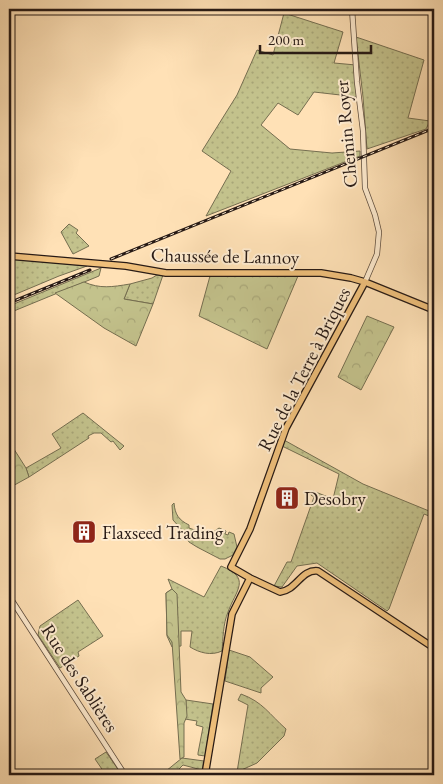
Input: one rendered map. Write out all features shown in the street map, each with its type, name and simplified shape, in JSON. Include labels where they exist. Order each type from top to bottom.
[{"type":"main road","name":"Chaussée de Lannoy","points":[[9,256],[57,262],[126,266],[166,273],[321,273],[365,282],[434,310]]},
{"type":"main road","name":"Rue de la Terre à Briques","points":[[250,578],[232,567],[250,529],[281,440],[365,282]]},
{"type":"main road","points":[[205,775],[232,614],[250,578],[273,590],[286,592],[306,573],[312,570],[318,571],[434,648]]},
{"type":"street","name":"Chemin Royer","points":[[352,9],[357,82],[363,131],[364,188],[375,215],[379,232],[377,254],[365,282]]},
{"type":"street","name":"Rue des Sablières","points":[[9,596],[125,775]]},
{"type":"green space","points":[[284,13],[343,32],[334,63],[356,65],[358,97],[314,92],[298,115],[278,103],[261,125],[290,149],[332,153],[360,151],[360,156],[206,216],[231,171],[202,151],[237,95],[257,50],[273,55]]},
{"type":"green space","points":[[356,37],[424,60],[408,118],[430,121],[426,129],[367,149]]},
{"type":"green space","points":[[69,224],[78,230],[76,233],[89,246],[73,254],[61,232]]},
{"type":"green space","points":[[9,258],[87,266],[9,297]]},
{"type":"green space","points":[[101,268],[99,276],[9,313],[9,306]]},
{"type":"green space","points":[[157,275],[163,275],[153,304],[124,299],[130,284]]},
{"type":"green space","points":[[210,276],[298,276],[267,349],[199,316]]},
{"type":"green space","points":[[84,282],[106,287],[130,284],[124,299],[153,304],[136,346],[104,328],[55,293]]},
{"type":"green space","points":[[367,316],[394,327],[361,390],[338,377]]},
{"type":"green space","points":[[83,413],[124,446],[120,450],[113,441],[111,442],[101,433],[94,433],[29,477],[26,468],[61,448],[52,434]]},
{"type":"green space","points":[[284,440],[363,484],[434,513],[434,518],[424,514],[387,611],[317,563],[297,566],[282,587],[274,586],[287,562],[291,562],[314,497],[311,495],[313,491],[333,499],[339,474],[282,446]]},
{"type":"green space","points":[[12,446],[26,468],[29,477],[9,488],[9,448]]},
{"type":"green space","points":[[174,503],[178,517],[189,525],[189,528],[209,535],[219,528],[226,531],[225,534],[228,535],[229,532],[234,534],[237,547],[233,555],[220,559],[189,542],[183,531],[173,520],[172,505]]},
{"type":"green space","points":[[221,566],[231,571],[239,580],[237,591],[226,617],[222,651],[206,653],[190,647],[192,631],[181,631],[181,646],[172,647],[167,636],[166,593],[172,589],[168,579],[204,597]]},
{"type":"green space","points":[[172,589],[177,594],[181,692],[186,700],[187,716],[184,723],[184,757],[180,759],[172,642],[167,635],[166,593]]},
{"type":"green space","points":[[78,600],[103,636],[78,652],[79,656],[60,668],[38,635],[40,626]]},
{"type":"green space","points":[[229,650],[250,657],[273,677],[261,688],[261,693],[225,681]]},
{"type":"green space","points":[[241,694],[255,701],[286,729],[284,736],[257,763],[237,772],[248,705],[238,700]]},
{"type":"green space","points":[[186,700],[213,704],[205,756],[198,755],[203,727],[196,725],[197,721],[185,719]]},
{"type":"green space","points":[[106,752],[122,775],[106,775],[95,759]]},
{"type":"green space","points":[[182,758],[204,761],[202,770],[183,765],[176,772],[179,775],[170,775],[166,771]]},
{"type":"railway","points":[[111,259],[434,128]]},
{"type":"railway","points":[[9,303],[90,270]]},
{"type":"place","name":"Desobry","points":[[287,498]]},
{"type":"place","name":"Flaxseed Trading","points":[[84,532]]}]
